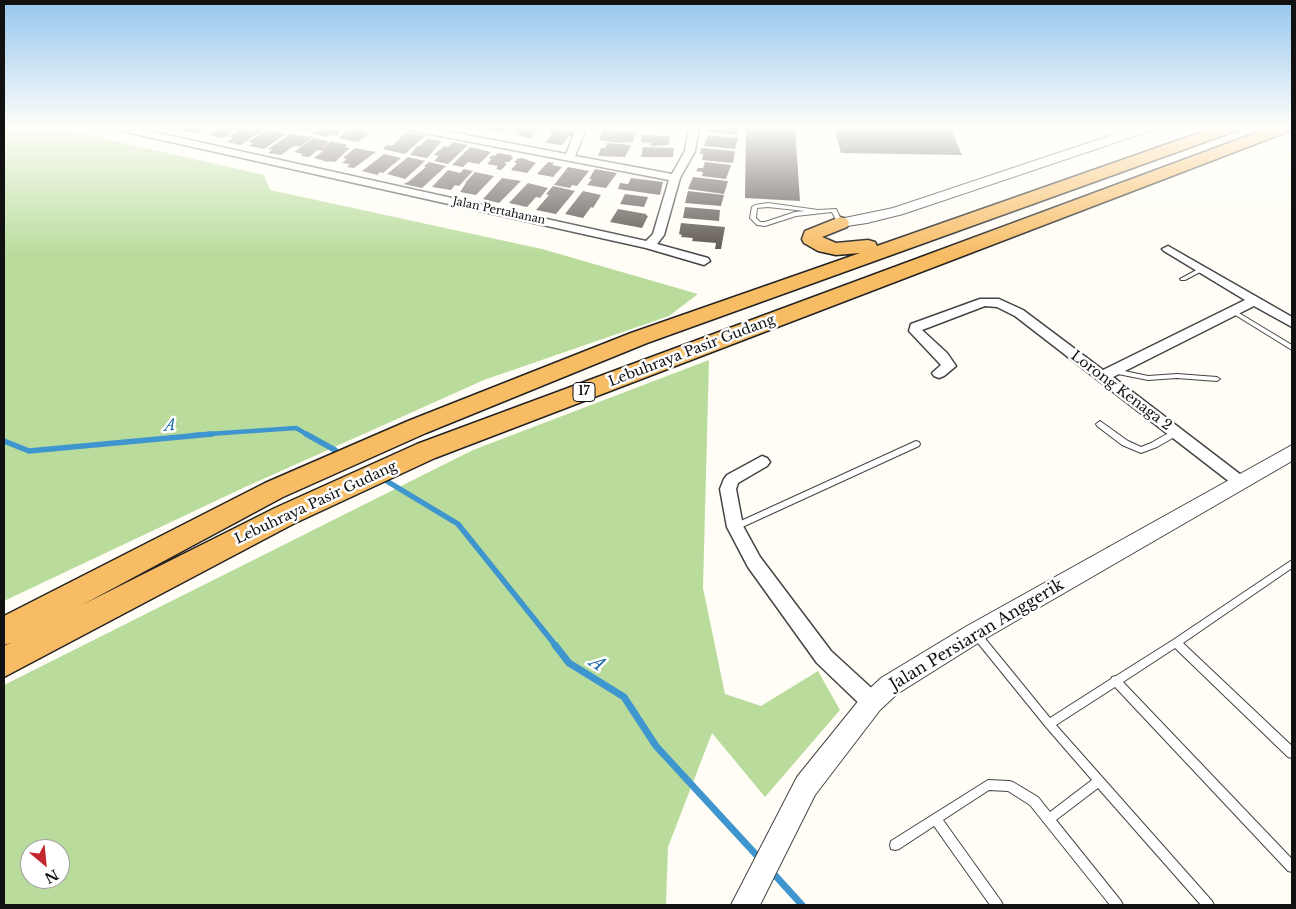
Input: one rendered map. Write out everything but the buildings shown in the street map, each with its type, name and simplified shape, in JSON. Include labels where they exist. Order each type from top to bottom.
[{"type":"highway","name":"Lebuhraya Pasir Gudang","points":[[4,631],[274,490],[417,427],[638,338],[1113,169]]},
{"type":"highway","name":"Lebuhraya Pasir Gudang","points":[[4,662],[123,598],[284,516],[426,452],[1175,169]]},
{"type":"highway","points":[[840,223],[812,235],[811,239],[825,247],[849,249],[865,247],[918,230],[951,227]]},
{"type":"street","name":"Jalan Pertahanan","points":[[319,169],[650,244],[704,261]]},
{"type":"street","points":[[630,169],[675,178]]},
{"type":"street","points":[[650,244],[658,235],[675,178],[680,169]]},
{"type":"street","points":[[840,223],[867,219],[898,211],[1022,169]]},
{"type":"street","points":[[1168,249],[1292,323]]},
{"type":"street","points":[[1102,377],[1234,312],[1254,300]]},
{"type":"street","name":"Lorong Kenaga 2","points":[[939,373],[949,366],[942,356],[918,335],[916,327],[984,302],[999,303],[1019,314],[1240,482]]},
{"type":"street","name":"Jalan Persiaran Anggerik","points":[[745,905],[806,786],[872,702],[889,686],[975,633],[1292,452]]},
{"type":"street","points":[[762,462],[732,479],[728,489],[735,527],[754,562],[824,657],[872,702]]},
{"type":"lane","points":[[816,211],[768,205],[755,207],[753,218],[759,224],[765,224],[795,214],[834,210],[840,223]]},
{"type":"lane","points":[[1183,278],[1202,269]]},
{"type":"lane","points":[[1234,312],[1292,348]]},
{"type":"lane","points":[[1115,371],[1148,378],[1177,376],[1216,379]]},
{"type":"lane","points":[[1100,424],[1125,443],[1141,450],[1154,445],[1175,432]]},
{"type":"lane","points":[[735,527],[916,444]]},
{"type":"lane","points":[[1049,724],[1115,680],[1176,643],[1292,564]]},
{"type":"lane","points":[[975,633],[1049,724],[1208,905]]},
{"type":"lane","points":[[1176,643],[1292,753]]},
{"type":"lane","points":[[1115,680],[1292,867]]},
{"type":"lane","points":[[1049,819],[1099,781]]},
{"type":"lane","points":[[895,845],[988,785],[1009,786],[1034,801],[1117,905]]},
{"type":"lane","points":[[935,820],[997,905]]},
{"type":"green space","points":[[4,169],[239,169],[264,175],[270,190],[542,249],[698,294],[669,316],[484,380],[243,488],[4,601]]},
{"type":"green space","points":[[709,360],[703,588],[725,694],[761,706],[818,671],[840,710],[765,797],[712,733],[668,847],[666,905],[4,905],[4,685],[473,450]]},
{"type":"waterway","name":"A","points":[[194,435],[296,428],[308,435]]},
{"type":"waterway","name":"A","points":[[4,441],[29,451],[212,434]]},
{"type":"waterway","name":"A","points":[[306,434],[335,450]]},
{"type":"waterway","name":"A","points":[[380,477],[458,524],[556,646]]},
{"type":"waterway","name":"A","points":[[555,645],[569,663],[624,697],[656,746],[761,860]]},
{"type":"waterway","name":"A","points":[[772,872],[802,905]]}]
